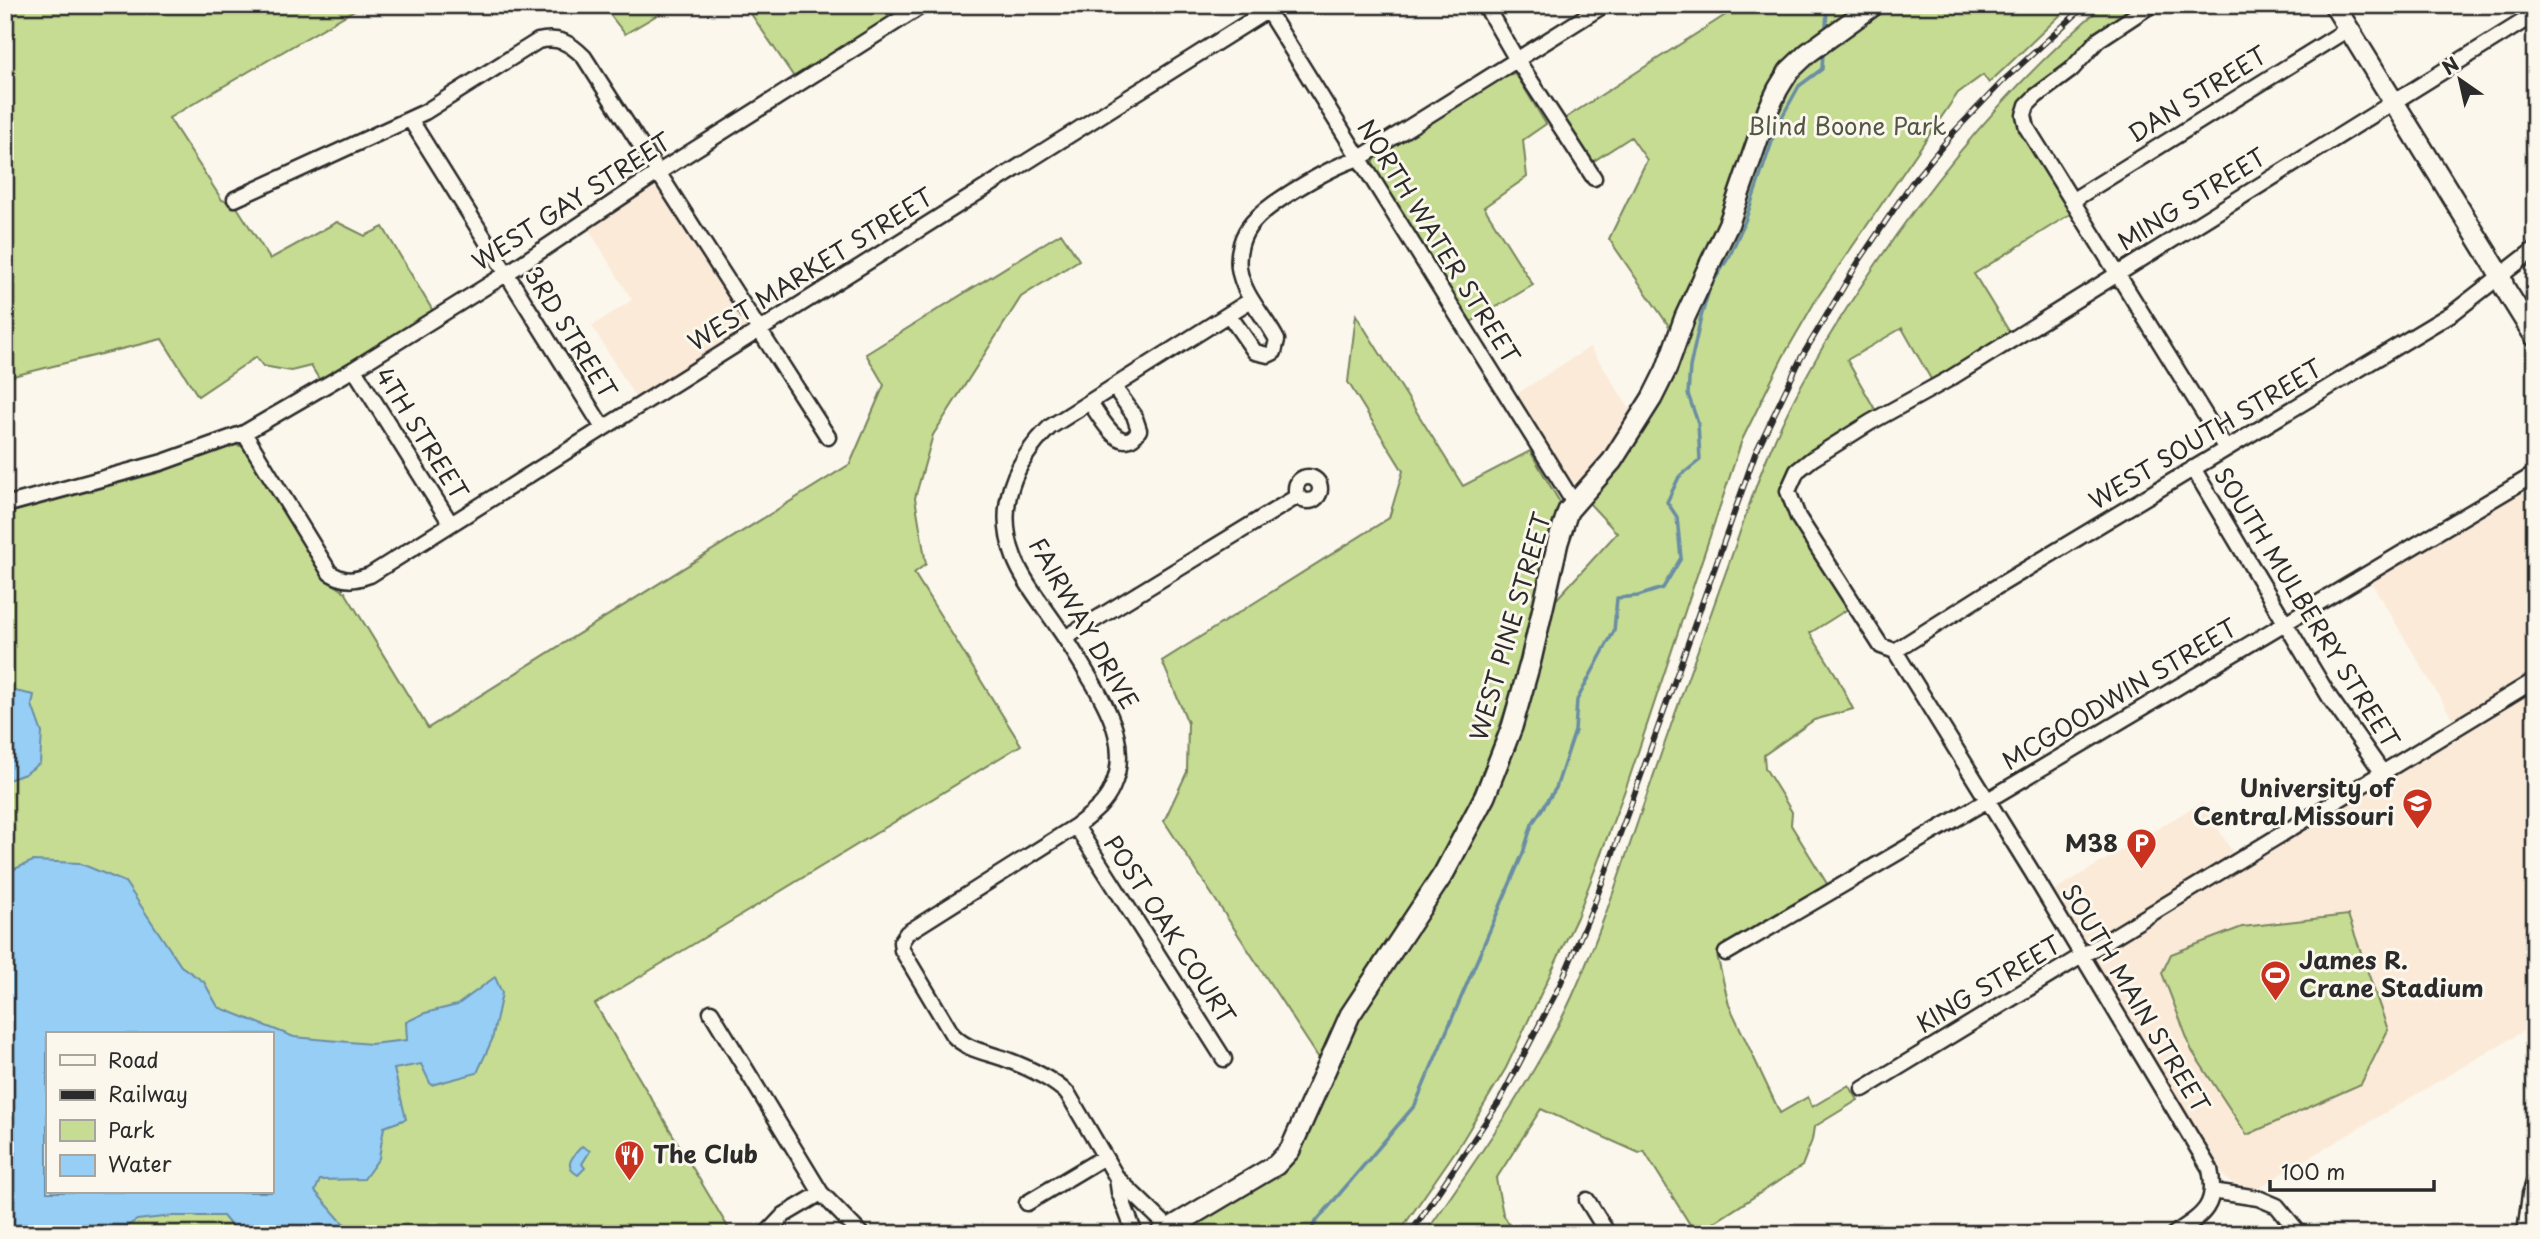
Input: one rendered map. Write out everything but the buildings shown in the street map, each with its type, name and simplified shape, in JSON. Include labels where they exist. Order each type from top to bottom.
[{"type":"street","name":"WEST GAY STREET","points":[[5,505],[163,462],[244,432],[354,369],[506,274],[659,172],[923,5]]},
{"type":"street","points":[[1485,5],[1517,60],[1594,178]]},
{"type":"street","points":[[1228,314],[1255,352],[1261,355],[1274,352],[1277,340],[1251,300],[1239,270],[1239,250],[1252,223],[1271,206],[1345,162],[1360,158],[1604,5]]},
{"type":"street","name":"WEST PINE STREET","points":[[1164,1231],[1276,1165],[1290,1150],[1350,1015],[1444,873],[1485,796],[1512,727],[1568,511],[1612,461],[1652,398],[1666,370],[1685,317],[1729,223],[1768,110],[1789,71],[1808,52],[1874,5]]},
{"type":"street","name":"SOUTH MULBERRY STREET","points":[[2151,5],[2098,40],[2071,70],[2027,105],[2024,115],[2027,128],[2226,449]]},
{"type":"street","points":[[2334,5],[2501,276],[2504,287],[2535,337]]},
{"type":"street","name":"NORTH WATER STREET","points":[[1269,7],[1574,503]]},
{"type":"street","name":"WEST MARKET STREET","points":[[244,432],[330,573],[344,581],[370,575],[1269,7]]},
{"type":"street","name":"MING STREET","points":[[1871,422],[1949,379],[2535,15]]},
{"type":"street","name":"DAN STREET","points":[[2073,200],[2348,29]]},
{"type":"street","points":[[235,200],[410,119],[538,41],[548,38],[572,44],[584,57],[659,172],[828,437]]},
{"type":"street","name":"3RD STREET","points":[[410,119],[603,428]]},
{"type":"street","name":"WEST SOUTH STREET","points":[[1895,651],[1987,592],[2454,312],[2535,249]]},
{"type":"street","name":"FAIRWAY DRIVE","points":[[1117,1178],[1068,1094],[1059,1086],[1007,1060],[961,1044],[952,1034],[902,950],[901,942],[907,933],[1076,826],[1096,810],[1112,789],[1119,751],[1116,729],[1109,710],[1026,579],[1014,558],[1008,538],[1010,488],[1020,463],[1034,443],[1050,428],[1251,300]]},
{"type":"street","name":"4TH STREET","points":[[354,369],[451,524]]},
{"type":"street","points":[[1090,402],[1113,436],[1120,440],[1129,440],[1139,430],[1137,421],[1114,387]]},
{"type":"street","name":"SOUTH MAIN STREET","points":[[1871,422],[1797,471],[1788,491],[1798,517],[1881,646],[1895,651],[1988,800],[2193,1137],[2210,1169],[2212,1191]]},
{"type":"street","name":"SOUTH MULBERRY STREET","points":[[2193,468],[2337,709],[2382,772]]},
{"type":"street","name":"MCGOODWIN STREET","points":[[1726,953],[2535,474]]},
{"type":"street","points":[[1065,638],[1298,496]]},
{"type":"street","name":"KING STREET","points":[[1863,1089],[2535,680]]},
{"type":"street","name":"POST OAK COURT","points":[[1076,826],[1224,1059]]},
{"type":"street","points":[[711,1012],[821,1192],[861,1234]]},
{"type":"street","points":[[1027,1203],[1104,1157]]},
{"type":"street","points":[[1117,1178],[1164,1231]]},
{"type":"street","points":[[1117,1178],[1119,1192],[1135,1234]]},
{"type":"street","points":[[2525,1234],[2535,1180]]},
{"type":"street","points":[[2174,1234],[2202,1214],[2211,1201],[2212,1191],[2258,1198],[2277,1206],[2300,1234]]},
{"type":"street","points":[[766,1234],[784,1214],[821,1192]]},
{"type":"street","points":[[1587,1200],[1608,1234]]},
{"type":"shaded area","points":[[656,184],[748,328],[638,402],[592,326],[632,300],[588,228]]},
{"type":"shaded area","points":[[1590,347],[1635,417],[1589,478],[1572,483],[1565,477],[1515,395]]},
{"type":"shaded area","name":"University of Central Missouri","points":[[2522,490],[2535,512],[2535,1024],[2256,1189],[2231,1182],[2225,1178],[2050,893],[2202,802],[2240,865],[2461,733],[2370,580]]},
{"type":"green space","points":[[5,5],[363,5],[169,118],[222,200],[235,204],[270,259],[337,222],[365,236],[383,227],[433,311],[321,382],[311,366],[291,371],[263,366],[256,357],[198,396],[162,339],[5,378]]},
{"type":"green space","points":[[573,5],[674,5],[625,34],[603,6]]},
{"type":"green space","points":[[745,5],[886,5],[894,18],[794,77]]},
{"type":"green space","points":[[1741,5],[1863,5],[1815,38],[1738,177],[1673,332],[1609,239],[1647,160],[1631,137],[1592,162],[1564,119]]},
{"type":"green space","name":"Blind Boone Park","points":[[1887,5],[2071,5],[1989,83],[1983,75],[1958,93],[1817,298],[1783,357],[1742,440],[1628,782],[1577,917],[1506,1068],[1461,1143],[1398,1234],[1180,1234],[1283,1172],[1294,1159],[1355,1027],[1493,798],[1515,750],[1539,665],[1552,604],[1617,533],[1588,502],[1621,465],[1664,393],[1782,96],[1805,64]]},
{"type":"green space","points":[[2104,5],[2143,5],[2090,40],[2020,116],[2075,211],[1974,274],[2012,336],[1932,381],[1902,328],[1847,360],[1877,413],[1810,453],[1784,498],[1785,504],[1851,607],[1810,633],[1853,709],[1814,720],[1764,755],[1765,768],[1792,812],[1791,825],[1829,887],[1727,943],[1717,955],[1729,1005],[1780,1113],[1808,1097],[1812,1107],[1849,1085],[1858,1100],[1814,1127],[1802,1166],[1696,1234],[1644,1151],[1639,1153],[1541,1109],[1496,1179],[1503,1214],[1515,1234],[1425,1234],[1522,1089],[1572,997],[1614,891],[1760,476],[1801,385],[1874,267],[1952,162],[2039,64]]},
{"type":"green space","points":[[1514,74],[1546,124],[1523,140],[1527,177],[1484,207],[1533,285],[1471,322],[1372,164],[1381,151],[1507,75]]},
{"type":"green space","points":[[1061,233],[1079,260],[1021,297],[933,435],[915,498],[926,564],[914,573],[1021,745],[595,1004],[732,1234],[5,1234],[5,514],[161,472],[233,445],[241,446],[247,450],[326,579],[345,592],[428,728],[850,464],[884,385],[866,354]]},
{"type":"green space","points":[[1356,315],[1463,486],[1530,451],[1562,506],[1518,670],[1475,790],[1445,852],[1346,1004],[1322,1063],[1164,821],[1187,772],[1188,723],[1162,661],[1389,518],[1403,471],[1348,382]]},
{"type":"green space","name":"James R. Crane Stadium","points":[[2348,915],[2388,1030],[2361,1084],[2247,1135],[2192,1051],[2162,973],[2171,954],[2242,927]]},
{"type":"water","points":[[5,689],[34,695],[32,705],[42,733],[40,763],[25,774],[5,781]]},
{"type":"water","points":[[33,861],[79,863],[125,882],[181,966],[204,982],[218,1007],[294,1037],[371,1044],[407,1040],[406,1022],[425,1013],[457,1005],[495,977],[502,993],[492,1040],[477,1073],[431,1085],[421,1064],[394,1069],[406,1119],[384,1127],[379,1158],[364,1179],[320,1180],[315,1191],[341,1221],[357,1234],[238,1234],[223,1216],[173,1216],[137,1220],[114,1234],[5,1234],[5,873]]},
{"type":"water","points":[[582,1146],[590,1151],[582,1164],[585,1168],[578,1175],[570,1165]]},
{"type":"waterway","points":[[1826,25],[1827,11],[1836,5]]},
{"type":"waterway","points":[[1310,1234],[1314,1224],[1415,1105],[1523,853],[1532,824],[1556,788],[1575,731],[1577,700],[1614,631],[1617,598],[1638,596],[1663,588],[1681,558],[1677,517],[1667,502],[1679,477],[1700,460],[1698,423],[1688,394],[1690,367],[1701,317],[1710,287],[1730,255],[1745,221],[1778,124],[1799,86],[1822,69],[1823,53]]},
{"type":"railway","points":[[1410,1234],[1499,1102],[1559,987],[1593,907],[1632,801],[1755,454],[1801,358],[1859,261],[1911,184],[1954,132],[2003,81],[2086,5]]},
{"type":"place","name":"University of Central Missouri","points":[[2417,830]]},
{"type":"place","name":"M38","points":[[2141,871]]},
{"type":"place","name":"James R. Crane Stadium","points":[[2276,1002]]},
{"type":"place","name":"The Club","points":[[630,1182]]}]
